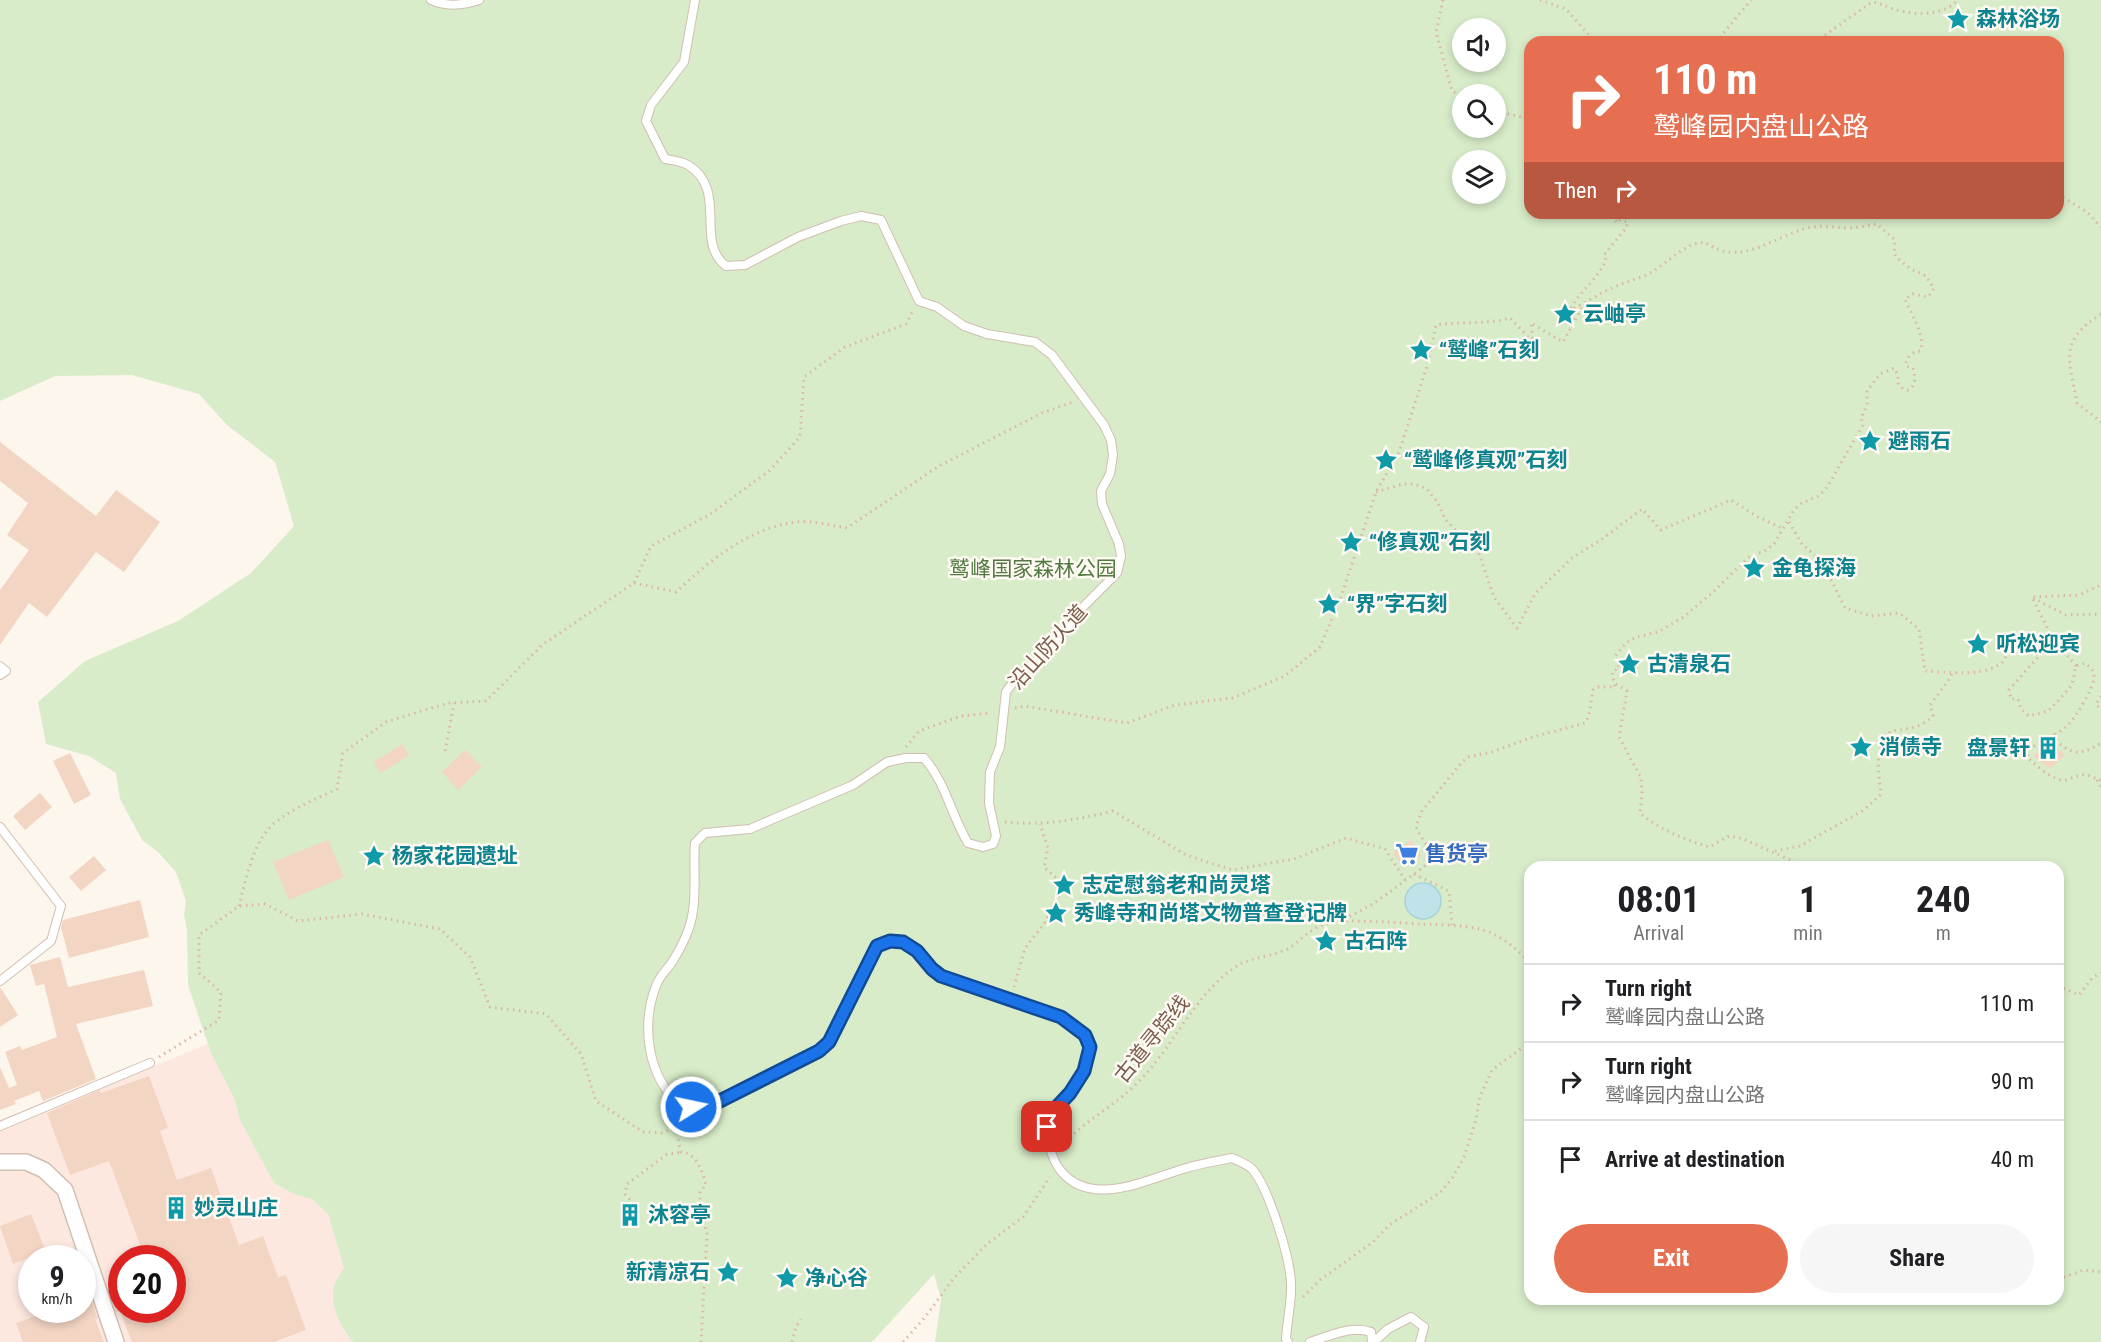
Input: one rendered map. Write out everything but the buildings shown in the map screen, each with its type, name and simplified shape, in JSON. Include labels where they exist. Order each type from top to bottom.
[{"type":"street","points":[[0,1162],[26,1162],[44,1170],[65,1191],[116,1342]]},
{"type":"lane","points":[[431,0],[447,4],[465,4],[479,0]]},
{"type":"lane","points":[[695,0],[684,62],[651,105],[646,121],[665,159],[687,165],[704,179],[710,194],[711,233],[718,260],[726,266],[745,265],[798,237],[861,216],[881,220],[919,301]]},
{"type":"lane","name":"沿山防火道","points":[[691,1107],[680,1105],[654,1072],[649,1028],[656,984],[678,951],[693,916],[695,843],[705,833],[750,829],[853,785],[887,762],[924,758],[934,769],[947,794],[958,827],[968,843],[983,847],[993,844],[996,836],[989,803],[990,772],[1000,747],[1006,692],[1016,678],[1054,646],[1078,612],[1117,573],[1121,556],[1119,544],[1102,504],[1101,490],[1110,474],[1111,440],[1104,424],[1052,355],[1035,342],[987,334],[964,326],[937,307],[919,301]]},
{"type":"lane","points":[[0,666],[6,671],[0,675]]},
{"type":"lane","points":[[0,827],[61,906],[51,941],[0,981]]},
{"type":"lane","points":[[691,1107],[710,1106],[819,1051],[829,1042],[877,946],[890,941],[903,942],[912,947],[941,976],[1061,1017],[1085,1035],[1090,1047],[1084,1071],[1070,1093],[1055,1109],[1047,1127],[1056,1164],[1072,1184],[1095,1190],[1121,1188],[1185,1168],[1232,1158],[1252,1169],[1264,1190],[1283,1238],[1291,1285],[1288,1342]]},
{"type":"lane","points":[[0,1126],[150,1063]]},
{"type":"lane","points":[[1310,1342],[1343,1331],[1362,1329],[1371,1332],[1373,1342],[1389,1329],[1411,1317],[1424,1328],[1420,1342]]},
{"type":"path","points":[[1443,0],[1436,32],[1452,91]]},
{"type":"path","points":[[1540,0],[1566,9],[1590,36]]},
{"type":"path","points":[[1721,36],[1751,0]]},
{"type":"path","points":[[1824,36],[1872,2],[1900,11],[1929,13],[1954,5],[1958,0]]},
{"type":"path","points":[[1506,113],[1524,118]]},
{"type":"path","points":[[2064,198],[2087,212],[2101,227]]},
{"type":"path","points":[[1615,219],[1617,223],[1620,220],[1628,222],[1626,228],[1610,246],[1604,255],[1606,260],[1602,268],[1587,289],[1580,292],[1570,310],[1595,296],[1651,272],[1685,247],[1696,243],[1705,242],[1716,250],[1725,252],[1753,251],[1796,231],[1834,225],[1848,228],[1877,224],[1895,240],[1894,253],[1897,258],[1911,269],[1926,276],[1934,289],[1928,297],[1913,294],[1905,299],[1915,315],[1917,331],[1922,338],[1920,351],[1910,354],[1905,362],[1906,366],[1912,368],[1915,380],[1913,385],[1908,390],[1903,388],[1898,382],[1898,375],[1894,368],[1875,379],[1867,391],[1867,405],[1861,418],[1863,425],[1837,472],[1818,496],[1802,502],[1794,510],[1789,522],[1769,548],[1751,555],[1682,618],[1658,632],[1626,643],[1615,656],[1619,668],[1612,672],[1616,684],[1627,691],[1619,737],[1641,778],[1640,813],[1667,832],[1709,848],[1729,836],[1741,838],[1794,861]]},
{"type":"path","points":[[239,906],[250,867],[264,835],[288,813],[337,789],[343,753],[386,722],[454,703],[486,701],[542,645],[634,583],[651,546],[709,515],[769,471],[800,437],[804,377],[845,347],[906,324],[919,301]]},
{"type":"path","points":[[895,760],[919,731],[961,716],[1004,711],[1024,706],[1127,723],[1175,705],[1232,698],[1285,676],[1320,647],[1340,600],[1376,492],[1399,452],[1428,363],[1436,325],[1460,321],[1491,323],[1510,318],[1533,342],[1531,323],[1563,342],[1584,304]]},
{"type":"path","points":[[2101,314],[2082,326],[2070,345],[2071,369],[2077,403],[2101,422]]},
{"type":"path","points":[[634,583],[676,592],[707,563],[756,533],[797,522],[847,528],[939,466],[1042,413],[1069,402],[1086,402]]},
{"type":"path","points":[[1376,492],[1403,484],[1414,484],[1427,489],[1438,503],[1445,519],[1462,537],[1476,545],[1494,597],[1517,628],[1535,594],[1572,558],[1642,509],[1661,530],[1731,500],[1756,516],[1784,529]]},
{"type":"path","points":[[1789,522],[1802,544],[1822,562],[1845,608],[1871,616],[1899,613],[1919,629],[1925,671],[1988,670],[2001,664],[2009,652],[2023,645],[2037,643],[2041,646],[2040,655],[2009,690],[2011,699],[2018,699],[2020,709],[2029,716],[2048,711],[2072,685],[2076,666]]},
{"type":"path","points":[[2032,597],[2079,595],[2101,585]]},
{"type":"path","points":[[2032,597],[2066,615],[2101,614]]},
{"type":"path","points":[[2032,597],[2052,638],[2076,666]]},
{"type":"path","points":[[2076,666],[2085,663],[2092,669],[2094,679],[2082,708],[2067,726],[2040,741],[2028,751],[2028,758],[2034,765],[2054,777],[2064,780],[2087,775],[2099,780],[2101,787]]},
{"type":"path","points":[[1774,851],[1800,846],[1864,810],[1881,794],[1877,767],[1881,741],[1891,731],[1913,729],[1928,721],[1933,716],[1930,705],[1951,677],[1952,671]]},
{"type":"path","name":"古道寻踪线","points":[[903,1342],[953,1279],[987,1244],[1028,1212],[1056,1164],[1061,1145],[1078,1130],[1117,1103],[1142,1079],[1170,1046],[1190,1014],[1221,978],[1243,961],[1267,957],[1289,948],[1315,927],[1338,921],[1363,909],[1424,867],[1429,858],[1427,843],[1419,835],[1416,826],[1422,811],[1468,757],[1492,752],[1533,737],[1580,726],[1589,716],[1593,690],[1598,687],[1615,687],[1616,684]]},
{"type":"path","points":[[2101,696],[2096,704],[2101,710]]},
{"type":"path","points":[[445,751],[454,703]]},
{"type":"path","points":[[2052,735],[2076,753],[2089,751],[2101,743]]},
{"type":"path","points":[[994,820],[1040,824],[1113,811],[1186,855],[1232,870],[1294,859],[1346,838],[1385,849],[1405,880]]},
{"type":"path","points":[[1010,999],[1025,948],[1044,924],[1064,885],[1044,867],[1048,848],[1040,824]]},
{"type":"path","points":[[1414,874],[1449,891],[1452,925]]},
{"type":"path","points":[[150,1063],[219,1020],[221,992],[199,973],[199,935],[239,906],[265,904],[298,921],[362,914],[440,929],[470,957],[490,1007],[546,1014],[581,1054],[596,1101],[642,1132],[663,1133],[679,1125]]},
{"type":"path","points":[[1338,921],[1452,925],[1488,932],[1515,947],[1524,957]]},
{"type":"path","points":[[2064,989],[2079,995],[2093,977],[2101,973]]},
{"type":"path","points":[[1288,1313],[1320,1280],[1372,1242],[1389,1225],[1440,1193],[1464,1158],[1476,1120],[1480,1096],[1492,1070],[1524,1046]]},
{"type":"path","points":[[681,1152],[677,1137],[679,1125],[691,1107]]},
{"type":"path","points":[[634,1204],[625,1194],[627,1184],[666,1155],[687,1152],[702,1167],[706,1185],[700,1192],[699,1204],[707,1234],[700,1342]]},
{"type":"path","points":[[2064,1277],[2084,1270],[2101,1272]]},
{"type":"path","points":[[792,1342],[801,1319]]},
{"type":"shaded area","points":[[208,1044],[234,1098],[240,1120],[274,1183],[292,1193],[313,1200],[328,1214],[344,1268],[334,1285],[344,1331],[353,1342],[0,1342],[0,1129]]},
{"type":"green space","name":"鹫峰国家森林公园","points":[[0,0],[2101,0],[2101,1342],[935,1342],[941,1299],[934,1274],[872,1342],[353,1342],[340,1323],[333,1300],[334,1285],[344,1268],[328,1214],[313,1200],[292,1193],[274,1183],[240,1120],[234,1098],[211,1053],[188,985],[187,931],[184,915],[186,901],[176,872],[158,852],[142,840],[120,799],[116,773],[89,756],[46,744],[38,702],[85,661],[178,621],[251,573],[294,526],[275,462],[227,425],[199,394],[132,375],[55,376],[0,401]]},
{"type":"water","points":[[1423,883],[1436,888],[1441,901],[1436,914],[1423,919],[1410,914],[1405,901],[1410,888]]},
{"type":"place","name":"森林浴场","points":[[1958,19]]},
{"type":"place","name":"云岫亭","points":[[1565,314]]},
{"type":"place","name":"“鹫峰”石刻","points":[[1421,350]]},
{"type":"place","name":"避雨石","points":[[1870,441]]},
{"type":"place","name":"“鹫峰修真观”石刻","points":[[1386,460]]},
{"type":"place","name":"“修真观”石刻","points":[[1351,542]]},
{"type":"place","name":"金龟探海","points":[[1754,568]]},
{"type":"place","name":"“界”字石刻","points":[[1329,604]]},
{"type":"place","name":"听松迎宾","points":[[1978,644]]},
{"type":"place","name":"古清泉石","points":[[1629,664]]},
{"type":"place","name":"消债寺","points":[[1861,747]]},
{"type":"place","name":"盘景轩","points":[[2048,748]]},
{"type":"place","name":"售货亭","points":[[1407,854]]},
{"type":"place","name":"杨家花园遗址","points":[[374,856]]},
{"type":"place","name":"志定慰翁老和尚灵塔","points":[[1064,885]]},
{"type":"place","name":"秀峰寺和尚塔文物普查登记牌","points":[[1056,913]]},
{"type":"place","name":"古石阵","points":[[1326,941]]},
{"type":"place","name":"妙灵山庄","points":[[176,1208]]},
{"type":"place","name":"沐容亭","points":[[630,1215]]},
{"type":"place","name":"新清凉石","points":[[728,1272]]},
{"type":"place","name":"净心谷","points":[[787,1278]]},
{"type":"route","points":[[691,1107],[710,1106],[819,1051],[829,1042],[877,946],[890,941],[903,942],[912,947],[941,976],[1061,1017],[1085,1035],[1090,1047],[1084,1071],[1070,1093],[1055,1109],[1047,1127]]}]
